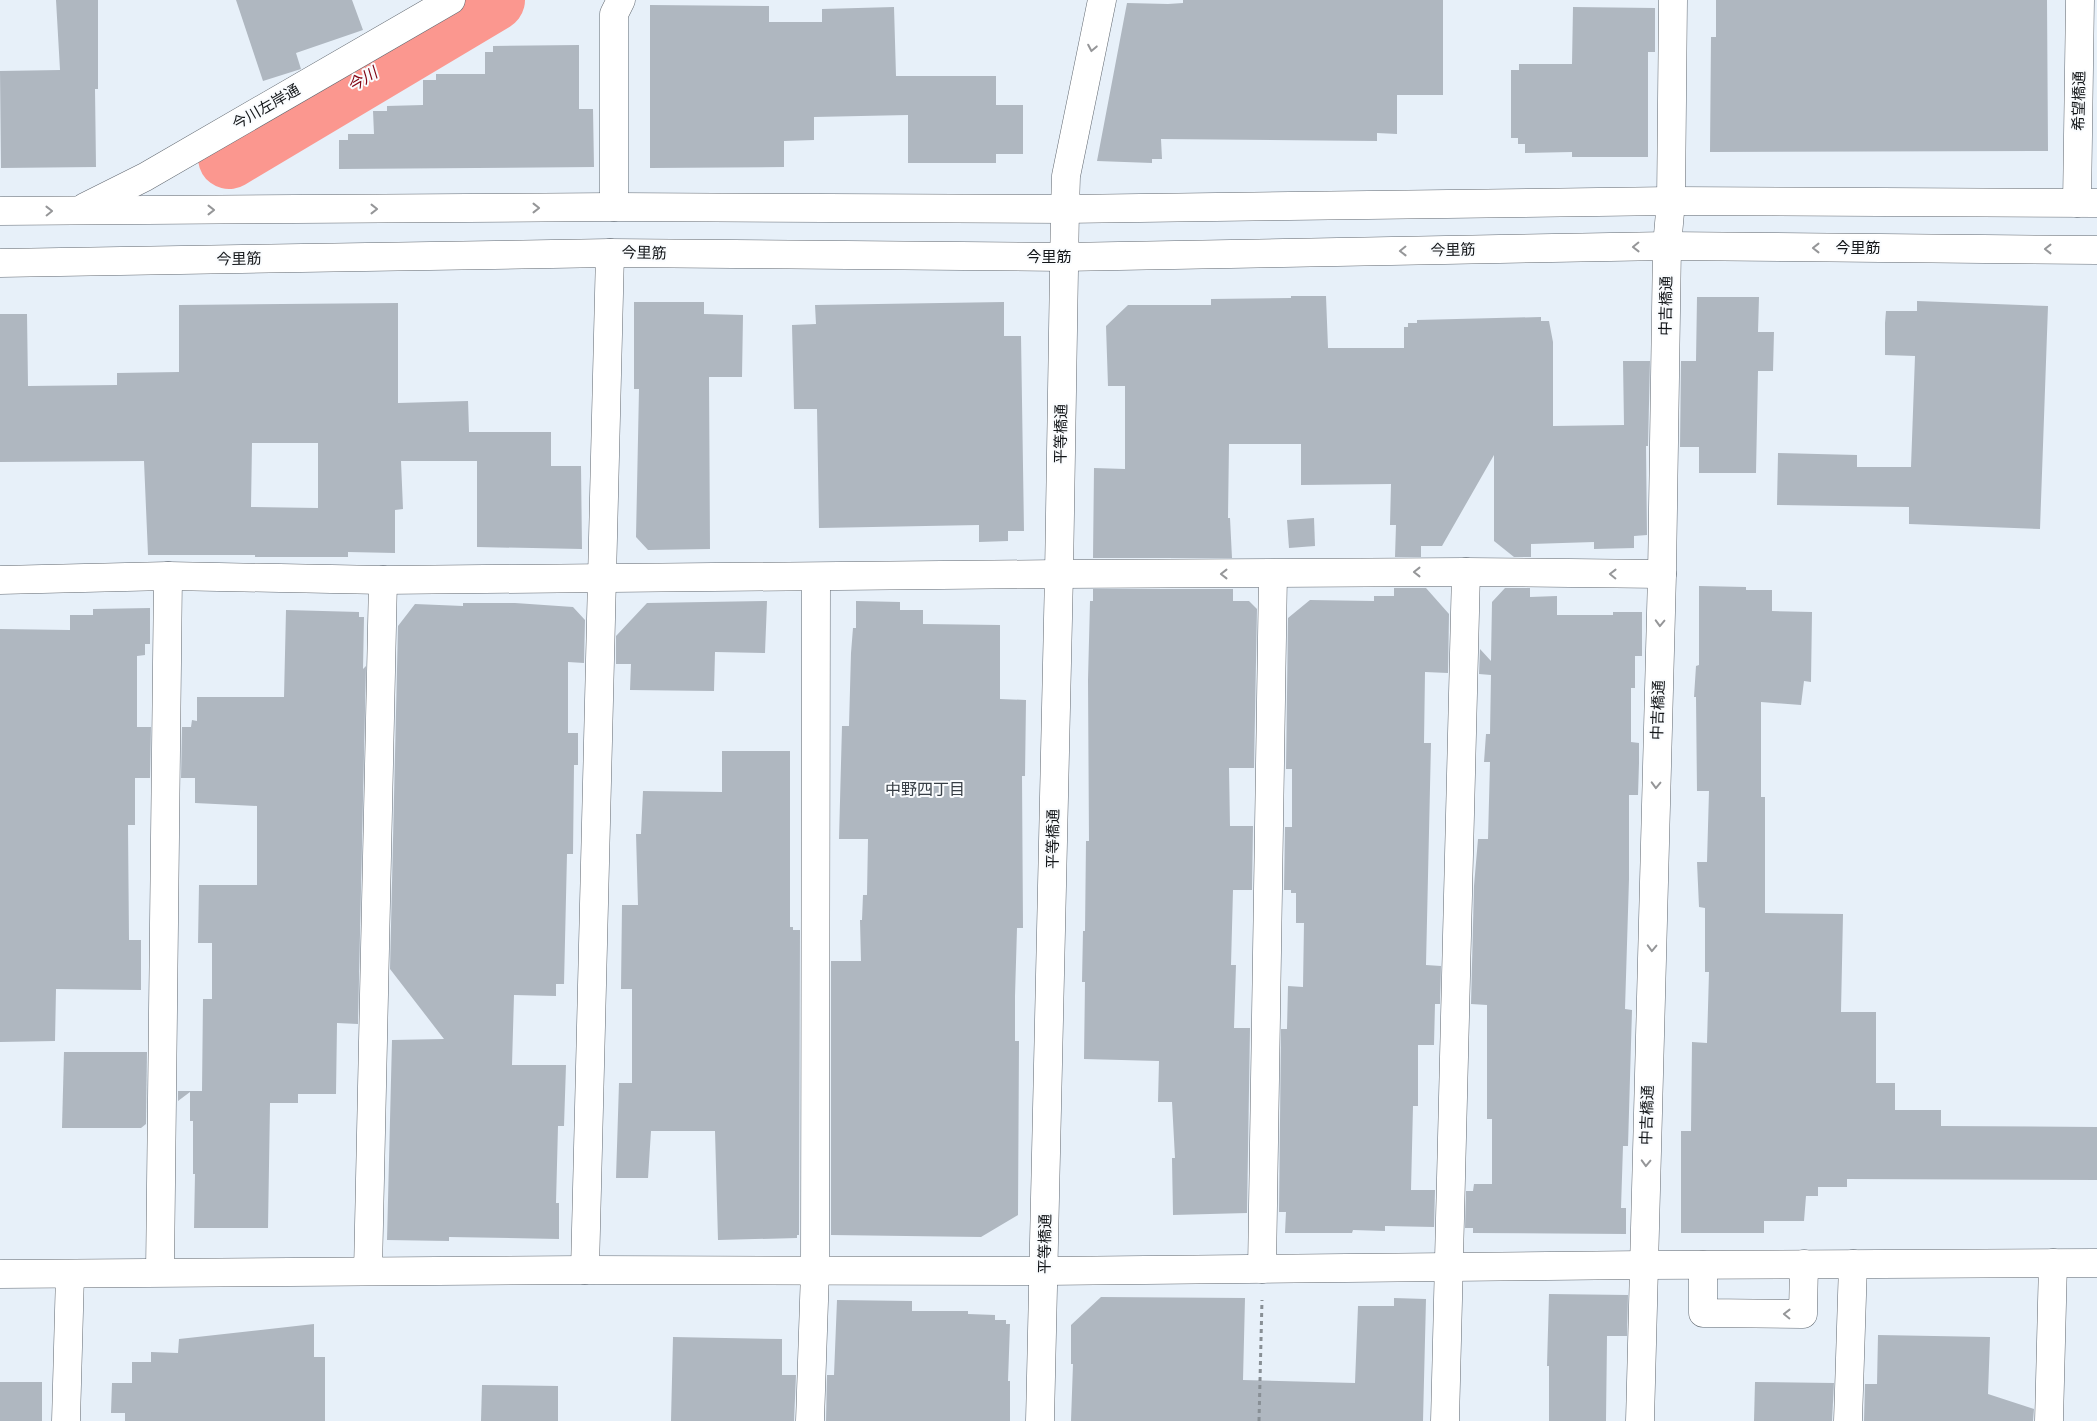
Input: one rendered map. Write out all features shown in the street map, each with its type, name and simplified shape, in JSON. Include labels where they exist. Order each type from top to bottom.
[{"type":"street","name":"今川左岸通","points":[[78,210],[145,177],[451,0]]},
{"type":"street","points":[[614,207],[614,14],[621,0]]},
{"type":"street","points":[[1065,209],[1066,176],[1102,0]]},
{"type":"street","name":"中吉橋通","points":[[1640,1421],[1662,574],[1667,246],[1671,201],[1673,0]]},
{"type":"street","name":"希望橋通","points":[[2080,0],[2087,203]]},
{"type":"street","points":[[0,212],[614,207],[1065,209],[1671,201],[2087,203]]},
{"type":"street","name":"平等橋通","points":[[1040,1421],[1059,574],[1065,209]]},
{"type":"street","name":"今里筋","points":[[0,263],[610,253],[1063,257],[1667,246],[2097,250]]},
{"type":"street","points":[[585,1270],[610,253]]},
{"type":"street","points":[[0,580],[168,576],[383,580],[1466,572],[1662,574]]},
{"type":"street","points":[[1445,1421],[1466,572]]},
{"type":"street","points":[[1262,1269],[1273,574]]},
{"type":"street","points":[[160,1272],[168,576]]},
{"type":"street","points":[[810,1421],[815,1271],[816,577]]},
{"type":"street","points":[[368,1271],[383,580]]},
{"type":"street","points":[[2049,1421],[2053,1263]]},
{"type":"street","points":[[0,1274],[585,1270],[1044,1271],[2097,1263]]},
{"type":"street","points":[[1704,1265],[1703,1313],[1803,1314],[1804,1264]]},
{"type":"street","points":[[1848,1421],[1853,1264]]},
{"type":"street","points":[[66,1421],[70,1274]]},
{"type":"path","points":[[1260,1421],[1262,1269]]},
{"type":"building","points":[[56,0],[98,0],[98,89],[95,89],[96,167],[1,168],[0,71],[60,70]]},
{"type":"building","points":[[236,0],[352,0],[363,30],[296,53],[301,69],[263,81]]},
{"type":"building","points":[[1183,0],[1443,0],[1443,95],[1397,95],[1397,134],[1377,133],[1377,141],[1161,139],[1162,159],[1152,159],[1152,163],[1097,161],[1127,3],[1168,4],[1183,3]]},
{"type":"building","points":[[1716,0],[2047,0],[2048,151],[1710,152],[1711,37],[1716,37]]},
{"type":"building","points":[[650,5],[769,6],[769,22],[822,22],[822,9],[894,7],[896,76],[996,76],[996,105],[1023,105],[1023,154],[996,154],[996,163],[908,163],[908,115],[814,117],[814,140],[784,141],[784,167],[650,168]]},
{"type":"building","points":[[1573,7],[1655,8],[1655,52],[1648,52],[1648,157],[1572,157],[1572,152],[1525,153],[1525,144],[1518,144],[1518,138],[1511,138],[1511,70],[1519,70],[1519,64],[1572,64]]},
{"type":"building","points":[[579,45],[579,109],[593,109],[594,167],[339,169],[339,140],[348,140],[348,134],[374,134],[373,111],[387,111],[387,106],[423,105],[423,80],[436,80],[436,74],[485,74],[485,52],[493,52],[493,46]]},
{"type":"building","points":[[1291,296],[1326,296],[1328,348],[1404,348],[1404,327],[1408,327],[1408,323],[1417,323],[1417,320],[1541,317],[1541,321],[1549,321],[1553,342],[1553,426],[1624,425],[1623,361],[1650,361],[1648,446],[1646,446],[1647,535],[1634,536],[1634,548],[1594,549],[1594,542],[1531,544],[1531,557],[1514,557],[1494,541],[1494,455],[1442,546],[1421,546],[1421,557],[1395,557],[1396,525],[1390,525],[1391,484],[1301,485],[1301,444],[1229,444],[1228,518],[1230,518],[1232,558],[1093,558],[1094,468],[1125,469],[1125,386],[1108,386],[1106,326],[1128,305],[1211,305],[1211,299],[1291,298]]},
{"type":"building","points":[[1697,297],[1759,297],[1758,332],[1774,332],[1773,371],[1758,371],[1756,473],[1699,473],[1699,447],[1680,447],[1681,361],[1696,361]]},
{"type":"building","points":[[1917,301],[2048,306],[2040,529],[1909,524],[1909,507],[1777,505],[1778,453],[1857,455],[1857,467],[1911,467],[1915,356],[1885,355],[1885,323],[1886,311],[1917,311]]},
{"type":"building","points":[[634,302],[704,302],[704,314],[743,315],[742,377],[709,377],[710,549],[648,550],[636,537],[639,389],[634,389]]},
{"type":"building","points":[[1004,302],[1004,336],[1021,336],[1024,531],[1008,531],[1008,541],[979,542],[979,525],[819,528],[817,409],[794,409],[792,325],[816,324],[815,305]]},
{"type":"building","points":[[398,303],[398,403],[468,401],[469,432],[551,432],[551,466],[581,466],[582,549],[477,547],[477,461],[401,461],[403,509],[395,510],[395,553],[348,552],[348,557],[148,555],[144,461],[0,462],[0,314],[27,314],[28,386],[117,385],[117,373],[179,372],[179,305]],"holes":[[[252,443],[318,443],[318,508],[251,507]]]},
{"type":"building","points":[[1314,518],[1315,546],[1289,548],[1287,520]]},
{"type":"building","points":[[1699,586],[1746,587],[1746,590],[1772,590],[1772,611],[1812,612],[1811,682],[1804,681],[1801,705],[1761,702],[1761,797],[1765,797],[1765,913],[1843,914],[1841,1012],[1876,1012],[1876,1083],[1895,1083],[1895,1110],[1941,1110],[1941,1126],[2097,1127],[2097,1180],[1847,1179],[1847,1187],[1818,1187],[1818,1196],[1806,1196],[1804,1221],[1764,1221],[1764,1233],[1681,1233],[1681,1131],[1691,1131],[1692,1042],[1707,1043],[1709,972],[1705,972],[1705,908],[1699,907],[1697,862],[1707,862],[1709,791],[1697,791],[1696,697],[1694,697],[1696,666],[1699,665]]},
{"type":"building","points":[[1394,588],[1426,588],[1449,614],[1448,673],[1425,672],[1424,743],[1431,743],[1426,965],[1441,966],[1440,1004],[1435,1004],[1434,1045],[1418,1045],[1418,1106],[1413,1106],[1411,1190],[1435,1190],[1434,1227],[1385,1226],[1385,1231],[1353,1230],[1352,1233],[1285,1233],[1286,1212],[1279,1212],[1281,1029],[1287,1029],[1288,986],[1303,987],[1304,923],[1296,923],[1296,893],[1291,893],[1291,890],[1284,890],[1285,827],[1292,827],[1292,769],[1286,769],[1288,618],[1310,600],[1374,601],[1374,596],[1394,596]]},
{"type":"building","points":[[1505,588],[1530,588],[1530,597],[1557,596],[1557,615],[1613,615],[1613,612],[1642,612],[1642,656],[1635,656],[1635,688],[1631,688],[1631,742],[1639,743],[1639,763],[1638,795],[1629,795],[1629,879],[1625,1009],[1632,1010],[1628,1146],[1623,1146],[1621,1208],[1626,1208],[1626,1234],[1473,1233],[1473,1228],[1465,1228],[1466,1191],[1473,1191],[1474,1184],[1492,1184],[1492,1119],[1487,1119],[1487,1005],[1471,1004],[1474,886],[1478,839],[1488,839],[1490,762],[1484,762],[1486,734],[1490,734],[1491,675],[1479,674],[1480,649],[1491,661],[1492,602]]},
{"type":"building","points":[[1093,589],[1233,589],[1233,601],[1249,601],[1257,609],[1254,768],[1229,768],[1230,826],[1253,826],[1252,890],[1233,890],[1231,965],[1236,965],[1234,1028],[1250,1028],[1247,1213],[1173,1215],[1172,1158],[1175,1158],[1172,1102],[1158,1102],[1159,1061],[1084,1059],[1085,982],[1082,982],[1083,931],[1085,931],[1086,841],[1089,841],[1088,680],[1090,601],[1093,601]]},
{"type":"building","points":[[767,601],[765,653],[715,652],[714,691],[630,690],[631,664],[616,664],[616,636],[647,603]]},
{"type":"building","points":[[856,601],[900,602],[900,610],[923,610],[923,624],[1000,625],[1000,699],[1026,700],[1025,776],[1022,776],[1023,928],[1017,928],[1015,996],[1015,1041],[1019,1041],[1018,1215],[981,1237],[831,1235],[831,961],[861,961],[860,920],[862,920],[863,895],[867,895],[868,839],[839,839],[842,726],[849,726],[851,653],[853,628],[856,628]]},
{"type":"building","points":[[463,603],[515,603],[573,607],[585,620],[584,663],[568,662],[568,733],[578,733],[578,765],[574,765],[573,854],[567,854],[564,984],[556,984],[556,996],[514,995],[512,1065],[566,1065],[564,1126],[558,1126],[556,1203],[559,1203],[559,1239],[449,1237],[449,1241],[387,1240],[392,1040],[444,1039],[390,969],[398,626],[415,604],[463,606]]},
{"type":"building","points":[[150,608],[150,644],[145,644],[145,655],[137,656],[137,727],[151,727],[150,778],[135,778],[135,825],[128,825],[129,940],[141,940],[141,990],[56,989],[55,1041],[0,1042],[0,629],[70,630],[70,615],[93,615],[93,609]]},
{"type":"building","points":[[286,610],[359,612],[359,617],[364,617],[363,669],[366,666],[358,1024],[337,1023],[336,1094],[298,1094],[298,1103],[270,1103],[268,1228],[194,1228],[195,1174],[193,1174],[193,1121],[190,1121],[190,1092],[178,1101],[178,1091],[202,1091],[203,999],[212,999],[212,943],[198,943],[199,885],[257,885],[257,806],[195,803],[195,778],[181,778],[182,727],[191,727],[192,720],[197,721],[197,697],[284,697]]},
{"type":"building","points":[[722,751],[790,751],[790,927],[793,927],[793,930],[800,930],[799,1235],[797,1235],[797,1238],[718,1240],[715,1131],[651,1131],[648,1178],[616,1178],[619,1083],[632,1083],[632,989],[621,989],[622,905],[638,905],[636,834],[641,834],[643,791],[722,792]]},
{"type":"building","points":[[64,1052],[147,1052],[146,1124],[141,1128],[62,1128]]},
{"type":"building","points":[[1549,1294],[1628,1295],[1627,1336],[1607,1336],[1606,1421],[1549,1421],[1549,1366],[1547,1366]]},
{"type":"building","points":[[1101,1297],[1245,1298],[1243,1380],[1355,1383],[1358,1306],[1394,1306],[1394,1298],[1426,1299],[1423,1421],[1071,1421],[1073,1364],[1071,1364],[1071,1325]]},
{"type":"building","points":[[837,1300],[912,1301],[912,1311],[968,1311],[968,1314],[995,1315],[995,1320],[1006,1320],[1006,1324],[1010,1324],[1008,1381],[1010,1381],[1010,1421],[826,1421],[827,1375],[834,1375]]},
{"type":"building","points":[[314,1324],[314,1357],[325,1357],[325,1421],[125,1421],[125,1413],[111,1413],[112,1383],[132,1383],[132,1362],[151,1362],[151,1352],[178,1353],[179,1339]]},
{"type":"building","points":[[1878,1335],[1990,1337],[1988,1394],[2034,1409],[2033,1421],[1864,1421],[1865,1384],[1877,1384]]},
{"type":"building","points":[[673,1337],[782,1339],[782,1375],[796,1375],[794,1421],[671,1421]]},
{"type":"building","points":[[0,1382],[42,1382],[42,1421],[0,1421]]},
{"type":"building","points":[[1755,1382],[1834,1383],[1832,1421],[1754,1421]]},
{"type":"building","points":[[482,1385],[558,1386],[558,1421],[481,1421]]},
{"type":"waterway","name":"今川","points":[[229,158],[494,0]]},
{"type":"district","name":"中野四丁目","points":[[925,789]]}]
